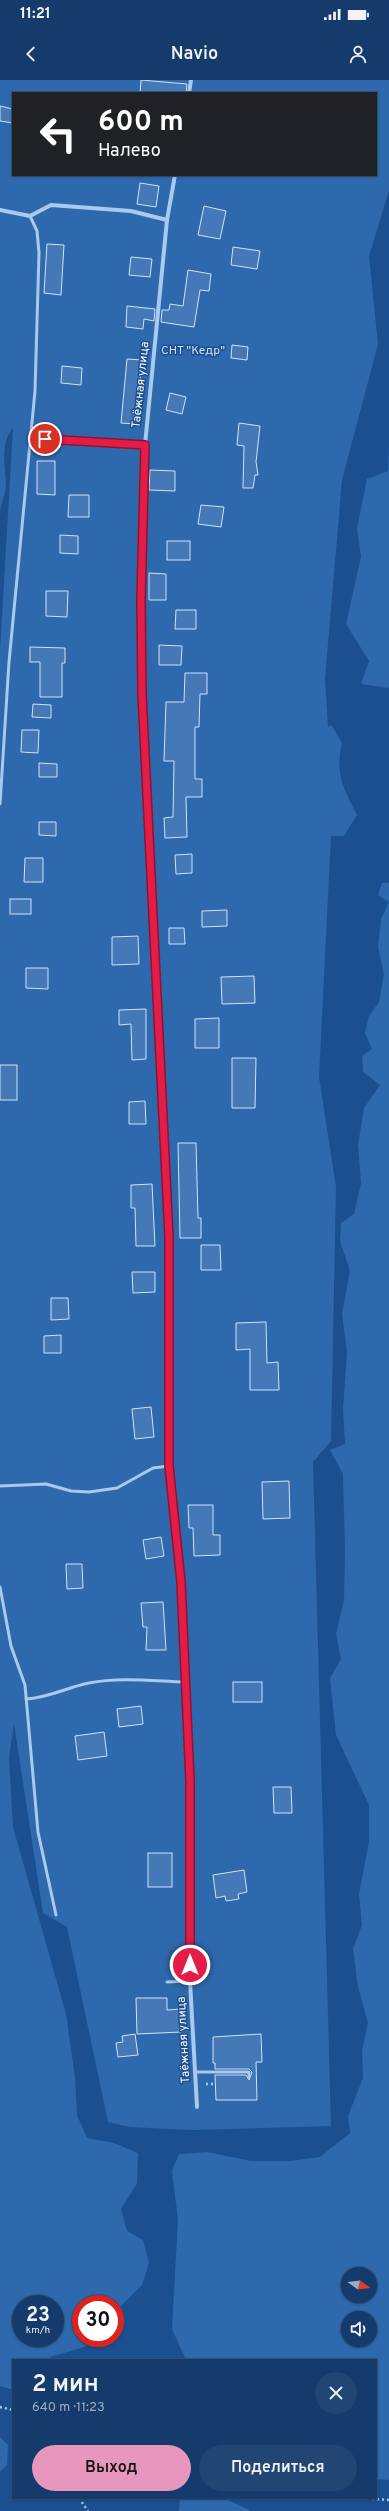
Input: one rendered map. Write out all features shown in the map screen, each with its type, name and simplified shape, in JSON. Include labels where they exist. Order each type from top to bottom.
[{"type":"street","points":[[189,92],[191,80]]},
{"type":"street","name":"Таёжная улица","points":[[175,176],[167,220],[145,445],[141,600],[142,694],[168,1231],[169,1466],[181,1582],[190,1781],[190,1981],[197,2107]]},
{"type":"street","points":[[0,210],[30,216],[51,205],[131,211],[167,220]]},
{"type":"lane","points":[[0,804],[9,662],[35,391],[39,253],[37,231],[30,216]]},
{"type":"lane","points":[[31,438],[145,445]]},
{"type":"lane","points":[[0,1486],[46,1484],[71,1491],[89,1492],[118,1488],[154,1468],[169,1466]]},
{"type":"lane","points":[[0,1587],[11,1646],[25,1685],[38,1832],[56,1915]]},
{"type":"lane","points":[[26,1699],[41,1698],[88,1683],[114,1679],[185,1682]]},
{"type":"lane","points":[[167,1982],[190,1981]]},
{"type":"lane","points":[[196,2072],[249,2072],[249,2077]]},
{"type":"path","points":[[0,2407],[12,2410]]},
{"type":"path","points":[[80,2499],[88,2511]]},
{"type":"path","points":[[373,2499],[389,2500]]},
{"type":"green space","name":"СНТ \"Кедр\"","points":[[0,80],[389,80],[389,191],[369,256],[378,344],[342,480],[325,679],[328,726],[332,726],[342,743],[339,763],[340,772],[344,788],[357,815],[344,836],[331,836],[319,1077],[336,1187],[331,1441],[313,1462],[331,2126],[192,2130],[129,2127],[108,2122],[67,1927],[43,1913],[14,1724],[9,1757],[13,1827],[66,2014],[75,2077],[77,2115],[87,2138],[114,2143],[138,2153],[137,2183],[121,2209],[127,2231],[143,2240],[149,2263],[142,2285],[124,2303],[124,2295],[72,2295],[72,2347],[84,2347],[50,2357],[51,2359],[12,2359],[12,2390],[0,2386],[0,651],[13,428],[6,440],[4,455],[6,488],[0,510]]},
{"type":"green space","points":[[389,442],[389,688],[361,684],[369,661],[346,624],[361,557],[357,528],[367,479],[388,471]]},
{"type":"green space","points":[[382,883],[389,883],[389,902],[378,895]]},
{"type":"green space","points":[[389,902],[389,2480],[377,2479],[377,2359],[186,2359],[172,2329],[178,2220],[172,2171],[179,2154],[207,2152],[251,2161],[290,2161],[320,2157],[350,2133],[348,2116],[363,2078],[362,2051],[368,2023],[358,1987],[353,1949],[362,1925],[359,1894],[369,1842],[369,1805],[336,1735],[330,1678],[341,1659],[336,1634],[344,1600],[345,1552],[343,1474],[330,1450],[345,1444],[343,1409],[347,1352],[342,1314],[350,1271],[340,1241],[341,1223],[354,1214],[361,1183],[358,1145],[364,1108],[380,1085],[363,1072],[362,1056],[372,1049],[365,1033],[369,1016],[379,1002],[384,974],[378,947],[381,919]]},
{"type":"green space","points":[[0,2437],[8,2445],[7,2465],[0,2472]]},
{"type":"green space","points":[[180,2499],[226,2499],[251,2511],[179,2511]]},
{"type":"building","points":[[141,80],[187,84],[186,92],[140,92]]},
{"type":"building","points":[[0,106],[12,109],[12,123],[0,121]]},
{"type":"building","points":[[140,183],[159,186],[156,207],[137,204]]},
{"type":"building","points":[[204,206],[226,211],[220,239],[198,235]]},
{"type":"building","points":[[47,244],[64,245],[61,295],[44,293]]},
{"type":"building","points":[[233,247],[260,251],[257,269],[231,265]]},
{"type":"building","points":[[131,257],[152,259],[150,277],[129,275]]},
{"type":"building","points":[[188,270],[211,274],[209,291],[200,290],[194,327],[161,322],[162,310],[169,310],[170,304],[183,306]]},
{"type":"building","points":[[127,306],[155,309],[154,321],[144,319],[143,329],[126,327]]},
{"type":"building","points":[[232,345],[248,347],[247,360],[231,358]]},
{"type":"building","points":[[127,359],[142,360],[136,424],[121,423]]},
{"type":"building","points":[[62,366],[82,368],[81,385],[61,383]]},
{"type":"building","points":[[170,393],[186,397],[182,414],[166,410]]},
{"type":"building","points":[[239,423],[260,426],[256,462],[258,475],[255,475],[253,488],[243,488],[244,446],[237,445]]},
{"type":"building","points":[[37,461],[55,461],[55,495],[37,494]]},
{"type":"building","points":[[150,470],[175,471],[175,491],[149,490]]},
{"type":"building","points":[[69,495],[89,495],[89,517],[68,517]]},
{"type":"building","points":[[201,505],[224,507],[221,527],[198,524]]},
{"type":"building","points":[[60,535],[78,536],[78,554],[60,553]]},
{"type":"building","points":[[167,541],[190,541],[190,560],[167,560]]},
{"type":"building","points":[[149,573],[166,574],[166,600],[149,600]]},
{"type":"building","points":[[46,591],[68,591],[67,617],[46,616]]},
{"type":"building","points":[[176,610],[196,610],[196,629],[175,629]]},
{"type":"building","points":[[159,645],[182,646],[181,665],[159,665]]},
{"type":"building","points":[[30,647],[65,648],[65,663],[62,663],[62,697],[40,697],[40,662],[30,662]]},
{"type":"building","points":[[185,673],[207,673],[207,694],[200,694],[199,727],[195,727],[195,779],[202,779],[202,797],[186,797],[187,837],[165,838],[164,818],[173,817],[174,761],[164,761],[166,702],[184,702]]},
{"type":"building","points":[[33,704],[51,705],[51,718],[32,717]]},
{"type":"building","points":[[22,730],[39,730],[38,753],[21,752]]},
{"type":"building","points":[[39,763],[57,764],[57,777],[39,777]]},
{"type":"building","points":[[39,822],[56,822],[56,836],[39,835]]},
{"type":"building","points":[[192,854],[192,873],[176,874],[175,855]]},
{"type":"building","points":[[25,858],[43,858],[43,882],[24,882]]},
{"type":"building","points":[[10,899],[31,899],[31,914],[10,914]]},
{"type":"building","points":[[227,910],[227,926],[202,927],[202,911]]},
{"type":"building","points":[[169,928],[184,928],[185,944],[169,944]]},
{"type":"building","points":[[138,936],[139,964],[112,965],[112,937]]},
{"type":"building","points":[[26,968],[48,968],[48,989],[26,988]]},
{"type":"building","points":[[254,976],[255,1003],[222,1004],[221,977]]},
{"type":"building","points":[[146,1009],[146,1059],[132,1060],[131,1024],[119,1025],[119,1010]]},
{"type":"building","points":[[219,1018],[219,1048],[195,1048],[195,1019]]},
{"type":"building","points":[[232,1058],[256,1058],[255,1108],[232,1108]]},
{"type":"building","points":[[0,1065],[17,1065],[17,1100],[0,1100]]},
{"type":"building","points":[[145,1101],[146,1124],[129,1124],[129,1102]]},
{"type":"building","points":[[178,1143],[196,1143],[198,1218],[201,1218],[201,1238],[180,1238]]},
{"type":"building","points":[[152,1184],[155,1246],[136,1246],[135,1208],[131,1208],[131,1185]]},
{"type":"building","points":[[201,1245],[220,1245],[221,1270],[201,1270]]},
{"type":"building","points":[[132,1272],[155,1272],[155,1292],[133,1293]]},
{"type":"building","points":[[51,1298],[68,1298],[69,1319],[51,1320]]},
{"type":"building","points":[[266,1322],[267,1363],[278,1362],[279,1390],[250,1390],[250,1349],[236,1350],[236,1323]]},
{"type":"building","points":[[61,1335],[61,1353],[44,1353],[44,1336]]},
{"type":"building","points":[[151,1407],[154,1437],[135,1439],[132,1409]]},
{"type":"building","points":[[289,1481],[290,1518],[263,1519],[262,1482]]},
{"type":"building","points":[[188,1505],[213,1505],[213,1535],[220,1535],[220,1555],[194,1556],[193,1528],[189,1528]]},
{"type":"building","points":[[161,1537],[164,1556],[146,1559],[143,1540]]},
{"type":"building","points":[[66,1564],[82,1564],[83,1588],[67,1589]]},
{"type":"building","points":[[163,1602],[166,1650],[146,1650],[147,1627],[143,1627],[141,1603]]},
{"type":"building","points":[[233,1682],[262,1682],[262,1702],[233,1702]]},
{"type":"building","points":[[141,1706],[143,1724],[119,1727],[117,1709]]},
{"type":"building","points":[[104,1732],[107,1756],[78,1760],[75,1736]]},
{"type":"building","points":[[273,1787],[291,1787],[292,1813],[274,1813]]},
{"type":"building","points":[[148,1853],[172,1853],[172,1887],[148,1887]]},
{"type":"building","points":[[244,1870],[247,1892],[238,1894],[239,1899],[226,1901],[225,1896],[216,1898],[213,1875]]},
{"type":"building","points":[[136,1998],[167,1998],[167,2010],[181,2009],[181,2032],[137,2034]]},
{"type":"building","points":[[135,2034],[138,2055],[118,2057],[116,2043],[123,2042],[122,2036]]},
{"type":"building","points":[[261,2034],[262,2062],[256,2062],[257,2100],[216,2100],[215,2075],[246,2075],[249,2080],[252,2072],[249,2069],[215,2069],[215,2063],[213,2063],[213,2037]]},
{"type":"route","points":[[45,439],[145,445],[141,600],[142,694],[145,776],[160,1017],[169,1237],[171,1399],[169,1423],[169,1466],[181,1582],[186,1734],[190,1781],[190,1965]]}]
